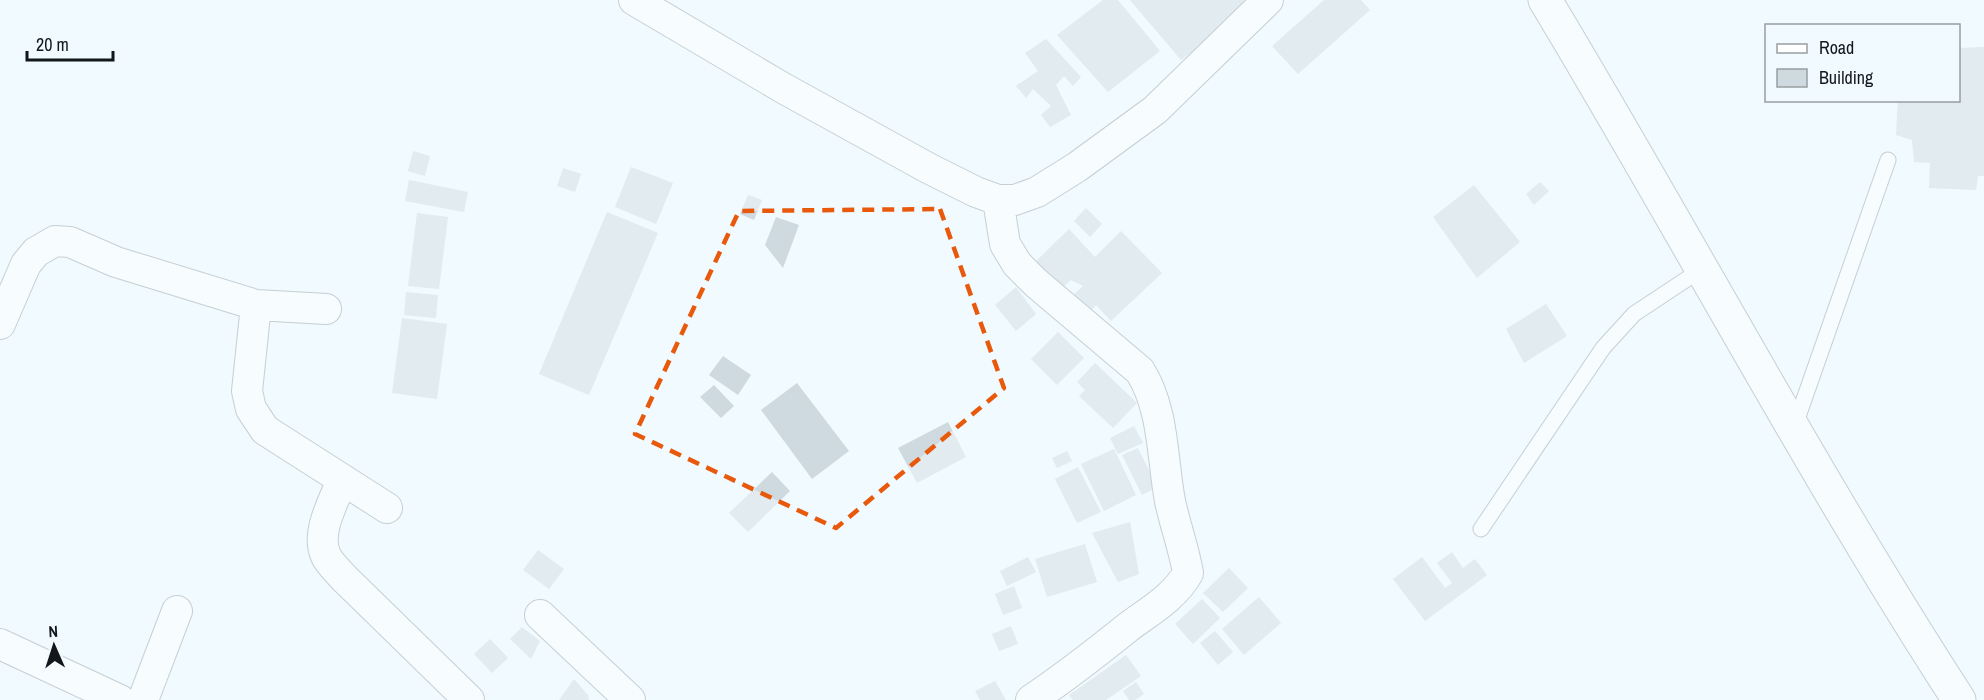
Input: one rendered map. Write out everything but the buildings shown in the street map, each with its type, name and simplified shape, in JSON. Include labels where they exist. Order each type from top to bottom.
[{"type":"highway","points":[[1545,0],[1614,115],[1794,430],[1884,582],[1959,700]]},
{"type":"street","points":[[634,0],[928,168],[976,192],[998,200],[1015,200],[1037,192],[1077,167],[1155,110],[1268,0]]},
{"type":"street","points":[[998,200],[1005,244],[1017,264],[1044,291],[1140,371],[1150,388],[1158,423],[1170,503],[1188,573],[1183,583],[1062,691],[1031,700]]},
{"type":"street","points":[[0,324],[26,264],[36,252],[55,241],[70,242],[116,262],[256,305],[326,309]]},
{"type":"street","points":[[256,305],[247,391],[251,409],[265,430],[387,508]]},
{"type":"street","points":[[342,480],[323,530],[326,556],[344,578],[469,700]]},
{"type":"street","points":[[143,700],[177,611]]},
{"type":"street","points":[[540,615],[630,700]]},
{"type":"street","points":[[0,644],[120,700]]},
{"type":"lane","points":[[1794,430],[1888,160]]},
{"type":"lane","points":[[1481,529],[1603,348],[1634,314],[1702,269]]},
{"type":"highlighted area","points":[[940,209],[1004,388],[836,528],[635,434],[739,211]]}]
